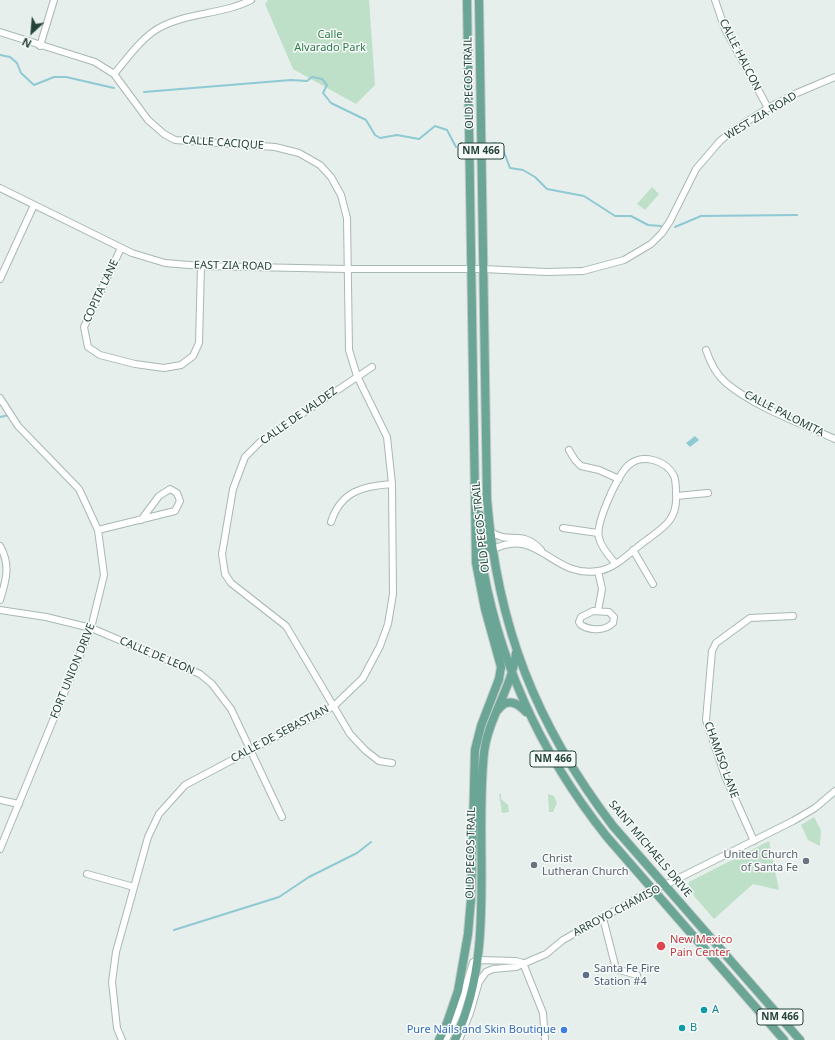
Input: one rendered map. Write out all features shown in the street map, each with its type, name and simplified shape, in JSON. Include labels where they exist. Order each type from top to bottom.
[{"type":"main road","name":"OLD PECOS TRAIL","points":[[439,1040],[447,1023],[458,991],[468,934],[471,899],[475,750],[480,726],[499,679],[501,667],[479,584],[476,563],[467,0]]},
{"type":"main road","name":"OLD PECOS TRAIL","points":[[455,1040],[466,1011],[479,960],[483,767],[486,744],[492,723],[512,674],[517,650],[504,606],[492,550],[487,499],[479,0]]},
{"type":"main road","points":[[474,485],[484,542],[492,550]]},
{"type":"main road","name":"NM 466","points":[[476,519],[482,564],[491,609],[512,674],[531,718],[564,777],[584,808],[784,1040]]},
{"type":"main road","name":"SAINT MICHAELS DRIVE","points":[[517,650],[530,686],[551,731],[579,778],[613,826],[800,1040]]},
{"type":"main road","points":[[492,723],[500,706],[508,702],[519,704],[531,718]]},
{"type":"street","points":[[40,46],[54,0]]},
{"type":"street","points":[[114,74],[148,35],[158,28],[181,19],[240,6],[251,0]]},
{"type":"street","name":"CALLE HALCON","points":[[715,0],[725,29],[768,108]]},
{"type":"street","name":"CALLE CACIQUE","points":[[0,32],[40,46],[95,62],[114,74],[148,120],[164,134],[175,140],[275,147],[299,153],[320,165],[331,177],[343,203],[347,218],[347,269]]},
{"type":"street","name":"WEST ZIA ROAD","points":[[483,269],[573,272],[609,265],[632,256],[662,234],[690,179],[713,148],[732,131],[768,108],[797,93],[835,77]]},
{"type":"street","name":"EAST ZIA ROAD","points":[[0,188],[121,248],[152,260],[201,266],[347,269],[483,269]]},
{"type":"street","points":[[0,279],[34,205]]},
{"type":"street","name":"COPITA LANE","points":[[121,248],[84,327],[88,347],[100,355],[135,364],[164,368],[181,365],[193,356],[199,343],[201,266]]},
{"type":"street","name":"CALLE DE SEBASTIAN","points":[[122,1040],[117,1028],[112,982],[116,952],[148,837],[159,814],[185,785],[334,706],[363,678],[380,646],[388,624],[393,594],[392,484],[387,437],[357,376],[349,350],[347,269]]},
{"type":"street","name":"CALLE PALOMITA","points":[[706,350],[712,366],[725,382],[755,402],[835,439]]},
{"type":"street","name":"CALLE DE VALDEZ","points":[[372,367],[260,442],[245,457],[233,489],[222,554],[225,574],[231,583],[286,626],[350,734],[365,750],[379,760],[392,763]]},
{"type":"street","name":"FORT UNION DRIVE","points":[[0,398],[18,426],[79,489],[98,530],[104,575],[92,628],[0,849]]},
{"type":"street","points":[[569,450],[581,466],[599,470],[619,479]]},
{"type":"street","points":[[492,550],[505,544],[519,542],[528,544],[558,564],[571,570],[598,571],[615,563],[664,527],[672,519],[675,509],[676,496],[675,480],[672,473],[661,462],[653,459],[633,462],[624,470],[619,479],[600,522],[598,533],[601,544],[615,563]]},
{"type":"street","points":[[331,522],[335,509],[352,492],[371,485],[392,484]]},
{"type":"street","points":[[98,530],[141,520],[175,511],[180,501],[177,493],[170,489],[162,493],[141,520]]},
{"type":"street","points":[[676,496],[708,494]]},
{"type":"street","points":[[563,528],[598,533]]},
{"type":"street","points":[[490,531],[500,538],[520,537],[529,540],[543,553]]},
{"type":"street","points":[[0,546],[4,553],[8,576],[0,600]]},
{"type":"street","points":[[633,550],[653,584]]},
{"type":"street","points":[[598,571],[602,589],[598,611]]},
{"type":"street","name":"CALLE DE LEON","points":[[0,610],[46,617],[92,628],[200,674],[212,684],[231,709],[282,817]]},
{"type":"street","points":[[598,611],[609,612],[613,616],[613,623],[604,629],[593,629],[581,625],[579,620],[584,614],[598,611]]},
{"type":"street","name":"CHAMISO LANE","points":[[754,840],[725,776],[706,720],[712,651],[716,643],[750,618],[793,616]]},
{"type":"street","name":"ARROYO CHAMISO","points":[[459,1040],[483,975],[493,969],[516,967],[546,954],[557,944],[653,889],[665,885],[793,821],[815,808],[835,791]]},
{"type":"street","points":[[0,800],[19,804]]},
{"type":"street","points":[[87,874],[134,887]]},
{"type":"street","points":[[603,918],[616,968],[637,976]]},
{"type":"street","points":[[446,1040],[458,1012],[471,966],[474,962],[479,960],[516,960],[523,963],[543,1013],[545,1040]]},
{"type":"green space","name":"Calle Alvarado Park","points":[[268,0],[369,0],[375,85],[356,104],[293,69],[265,4]]},
{"type":"green space","points":[[652,187],[659,194],[645,210],[637,204]]},
{"type":"green space","points":[[499,794],[501,794],[501,799],[508,805],[509,812],[502,813]]},
{"type":"green space","points":[[548,794],[554,796],[557,803],[553,812],[549,812]]},
{"type":"green space","points":[[814,817],[821,830],[820,846],[808,840],[801,825]]},
{"type":"green space","points":[[769,841],[779,890],[753,884],[714,919],[688,889],[689,882]]},
{"type":"water","points":[[695,436],[699,440],[690,447],[686,443]]},
{"type":"waterway","points":[[0,55],[10,57],[17,63],[21,73],[34,85],[54,77],[66,77],[114,88]]},
{"type":"waterway","points":[[144,92],[291,80],[307,81],[312,77],[322,79],[327,85],[323,93],[331,103],[366,120],[375,135],[380,138],[397,135],[419,139],[435,126],[447,130],[456,147]]},
{"type":"waterway","points":[[494,143],[502,147],[510,168],[523,170],[535,177],[547,189],[584,196],[615,216],[631,216],[648,225],[661,226]]},
{"type":"waterway","points":[[675,227],[701,216],[797,215]]},
{"type":"waterway","points":[[0,417],[9,415]]},
{"type":"waterway","points":[[174,930],[279,897],[309,877],[357,853],[371,842]]},
{"type":"place","name":"United Church of Santa Fe","points":[[806,861]]},
{"type":"place","name":"Christ Lutheran Church","points":[[534,865]]},
{"type":"place","name":"New Mexico Pain Center","points":[[661,946]]},
{"type":"place","name":"Santa Fe Fire Station #4","points":[[586,975]]},
{"type":"place","name":"A","points":[[704,1010]]},
{"type":"place","name":"B","points":[[682,1028]]},
{"type":"place","name":"Pure Nails and Skin Boutique","points":[[564,1030]]}]
